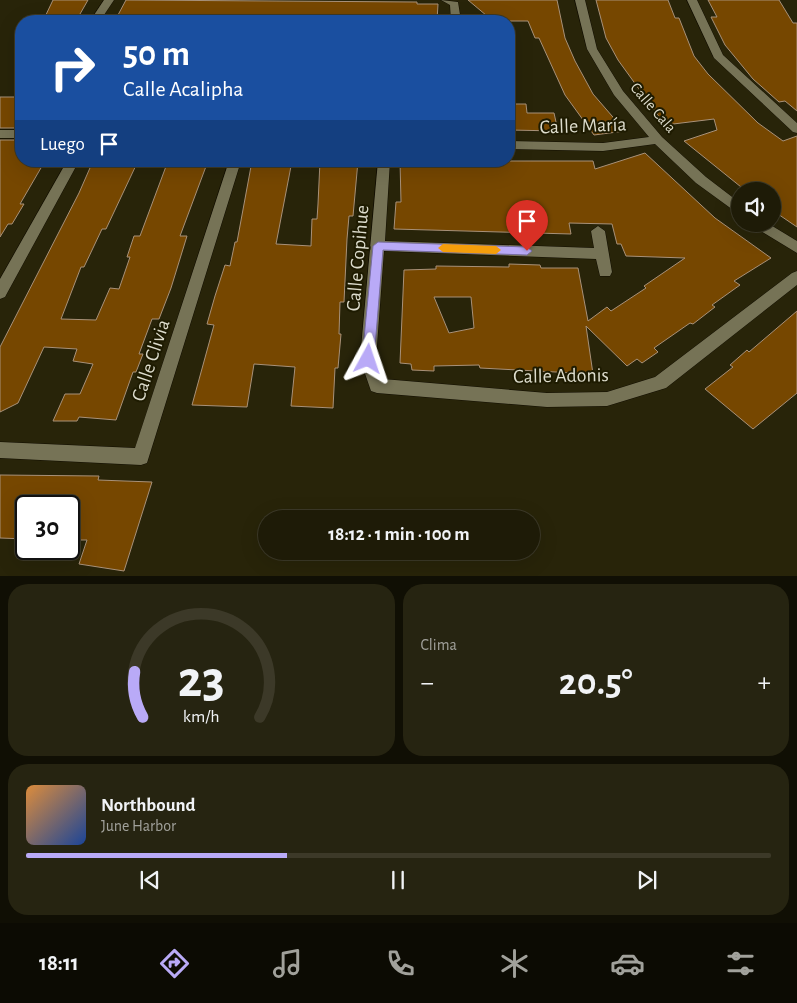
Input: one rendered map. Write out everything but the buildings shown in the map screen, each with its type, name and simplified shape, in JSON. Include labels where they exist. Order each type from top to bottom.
[{"type":"street","points":[[99,15],[109,0]]},
{"type":"street","points":[[446,0],[454,4],[455,15]]},
{"type":"street","name":"Calle Cala","points":[[580,0],[592,49],[618,93],[658,140],[701,180],[731,203]]},
{"type":"street","points":[[692,0],[718,56],[797,129]]},
{"type":"street","points":[[0,134],[15,134]]},
{"type":"street","name":"Calle María","points":[[515,145],[603,147],[658,140]]},
{"type":"street","points":[[0,293],[70,167]]},
{"type":"street","name":"Calle Clivia","points":[[0,450],[141,457],[233,167]]},
{"type":"street","name":"Calle Copihue","points":[[377,386],[368,359],[384,167]]},
{"type":"street","points":[[598,231],[605,272]]},
{"type":"street","points":[[772,232],[797,248]]},
{"type":"street","points":[[378,246],[601,254]]},
{"type":"street","name":"Calle Adonis","points":[[377,386],[547,400],[607,399],[660,383],[797,277]]},
{"type":"slow traffic","points":[[443,248],[496,250]]},
{"type":"route","points":[[368,359],[378,246],[527,251]]}]
